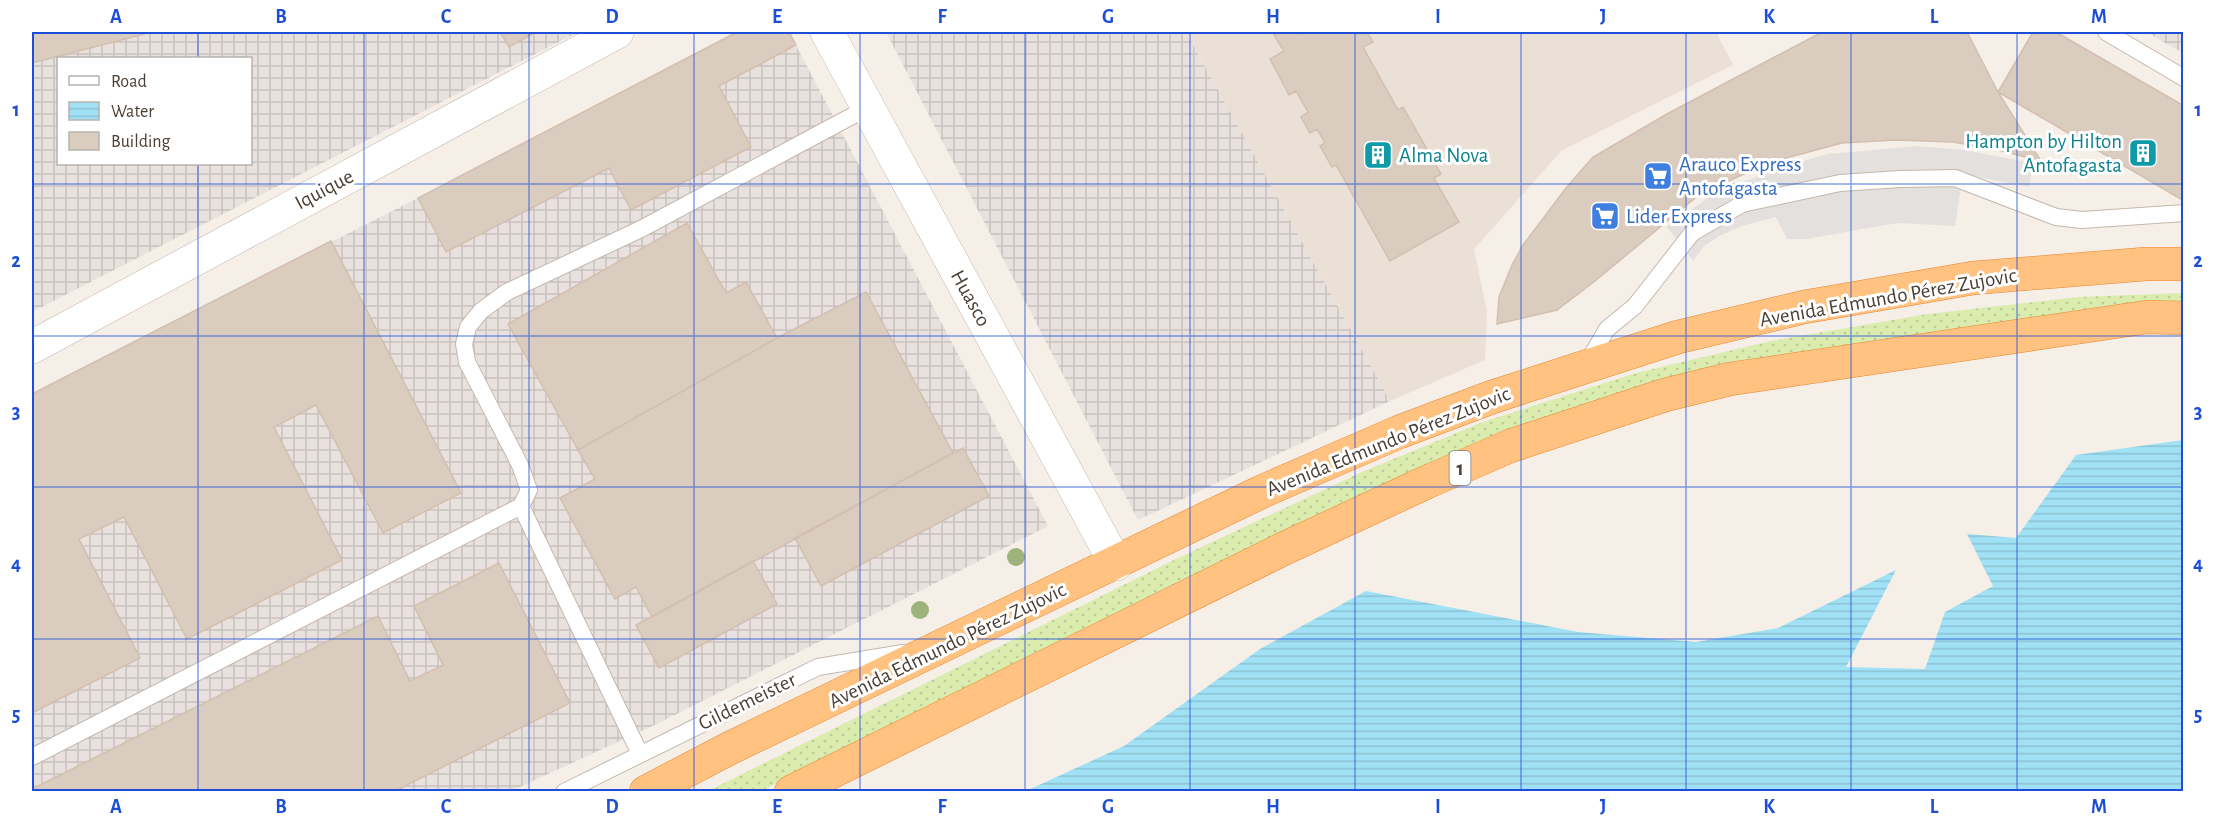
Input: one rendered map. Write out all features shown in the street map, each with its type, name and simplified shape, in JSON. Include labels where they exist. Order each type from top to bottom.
[{"type":"highway","name":"Avenida Edmundo Pérez Zujovic","points":[[646,792],[730,748],[1116,564],[1261,492],[1399,432],[1492,397],[1678,337],[1804,307],[1973,278],[2146,264],[2184,264]]},
{"type":"highway","name":"1","points":[[791,792],[1283,549],[1510,446],[1665,395],[1730,379],[2147,317],[2184,318]]},
{"type":"street","name":"Iquique","points":[[32,347],[617,32]]},
{"type":"street","name":"Huasco","points":[[827,32],[1116,564]]},
{"type":"lane","points":[[2106,32],[2184,78]]},
{"type":"lane","points":[[32,758],[521,506],[529,490],[520,465],[467,362],[464,344],[468,327],[481,311],[507,292],[641,229],[867,108]]},
{"type":"lane","points":[[1585,368],[1607,329],[1635,306],[1692,233],[1742,204],[1840,183],[1900,178],[1955,178],[2056,217],[2082,220],[2184,213]]},
{"type":"lane","points":[[521,506],[640,754]]},
{"type":"lane","name":"Gildemeister","points":[[564,792],[818,667],[942,647]]},
{"type":"shaded area","points":[[32,32],[578,32],[32,312]]},
{"type":"shaded area","points":[[737,32],[789,32],[1048,526],[659,723],[511,791],[32,792],[32,394],[418,198]]},
{"type":"shaded area","points":[[886,32],[1186,32],[1390,401],[1138,520]]},
{"type":"shaded area","points":[[1186,32],[1716,32],[1733,65],[1561,151],[1474,249],[1487,312],[1485,360],[1390,401]]},
{"type":"shaded area","points":[[2146,32],[2183,32],[2183,53]]},
{"type":"shaded area","points":[[1918,146],[1964,150],[2033,163],[2029,187],[1963,174],[1955,226],[1898,223],[1805,239],[1787,239],[1776,217],[1745,225],[1721,235],[1704,246],[1693,261],[1667,227],[1716,192],[1785,166],[1828,154]]},
{"type":"green space","points":[[2183,293],[2183,310],[1600,402],[1061,645],[761,791],[706,792],[1178,558],[1362,472],[1483,422],[1636,373],[1771,341],[1928,314],[2078,297]]},
{"type":"water","points":[[2183,440],[2183,791],[1026,791],[1124,746],[1260,649],[1366,591],[1578,632],[1696,642],[1778,628],[1896,570],[1846,667],[1925,669],[1945,612],[1993,586],[1967,534],[2016,538],[2076,455]]},
{"type":"building","points":[[32,32],[152,32],[32,63]]},
{"type":"building","points":[[500,32],[536,32],[509,47]]},
{"type":"building","points":[[737,32],[789,32],[796,45],[719,86],[751,147],[631,210],[609,168],[446,252],[418,198]]},
{"type":"building","name":"Alma Nova","points":[[1281,32],[1299,32],[1300,34],[1304,32],[1367,32],[1373,42],[1363,47],[1398,110],[1403,107],[1441,174],[1434,178],[1459,222],[1390,261],[1336,165],[1332,167],[1320,146],[1325,143],[1317,129],[1310,133],[1301,117],[1308,112],[1296,91],[1289,95],[1270,59],[1284,51],[1274,35]]},
{"type":"building","name":"Arauco Express Antofagasta","points":[[1822,32],[1967,32],[1998,92],[2041,161],[1953,142],[1896,140],[1842,143],[1768,163],[1700,194],[1557,310],[1497,324],[1499,297],[1523,245],[1566,188],[1593,157],[1667,114]]},
{"type":"building","name":"Hampton by Hilton Antofagasta","points":[[2033,32],[2056,32],[2184,106],[2184,201],[1998,92]]},
{"type":"building","points":[[687,223],[726,293],[746,282],[777,338],[578,450],[508,324]]},
{"type":"building","points":[[331,241],[461,493],[383,533],[316,405],[274,427],[342,560],[187,639],[124,517],[79,539],[140,658],[32,713],[32,394]]},
{"type":"building","points":[[866,292],[953,453],[652,617],[636,587],[615,599],[560,498],[595,479],[578,450],[777,338]]},
{"type":"building","points":[[963,448],[989,496],[821,586],[795,538]]},
{"type":"building","points":[[753,561],[777,604],[659,668],[636,625]]},
{"type":"building","points":[[499,563],[570,703],[393,792],[316,790],[313,792],[32,792],[32,789],[378,616],[410,681],[443,665],[414,606]]},
{"type":"place","name":"Hampton by Hilton Antofagasta","points":[[2143,153]]},
{"type":"place","name":"Alma Nova","points":[[1378,155]]},
{"type":"place","name":"Arauco Express Antofagasta","points":[[1658,176]]},
{"type":"place","name":"Lider Express","points":[[1605,216]]}]
